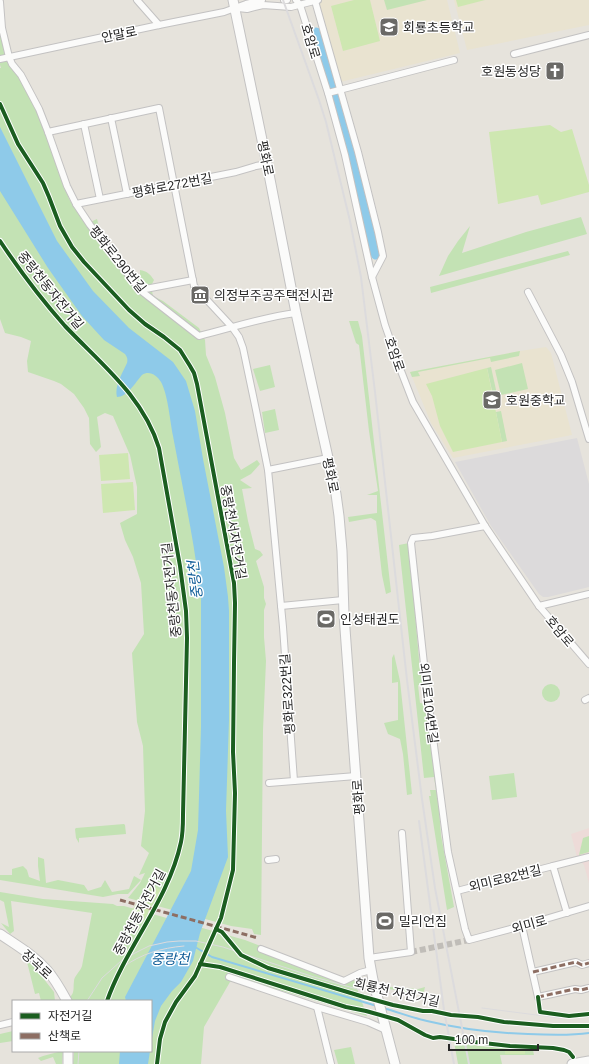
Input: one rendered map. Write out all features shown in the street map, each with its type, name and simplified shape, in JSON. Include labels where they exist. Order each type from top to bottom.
[{"type":"main road","name":"평화로","points":[[234,4],[296,312],[336,494],[341,529],[343,600],[369,958],[386,1030]]},
{"type":"main road","name":"장곡로","points":[[0,934],[33,956],[47,970],[66,1000]]},
{"type":"main road","points":[[386,1030],[395,1064]]},
{"type":"main road","points":[[68,1052],[68,1064]]},
{"type":"main road","points":[[572,1064],[589,1061]]},
{"type":"street","points":[[137,0],[159,25]]},
{"type":"street","name":"안말로","points":[[4,58],[224,12],[234,4],[246,4],[262,0]]},
{"type":"street","points":[[317,0],[340,90],[358,152],[383,256],[372,277]]},
{"type":"street","name":"안말로","points":[[234,4],[247,8],[263,5],[287,7],[298,2],[317,0]]},
{"type":"street","name":"평화로290번길","points":[[0,2],[4,58],[12,64],[21,75],[34,100],[48,132],[67,186],[76,204],[90,226],[140,290],[199,336],[257,320],[296,312]]},
{"type":"street","name":"호암로","points":[[298,2],[328,93],[345,155],[372,277],[385,325],[413,402],[485,526],[539,606],[589,664]]},
{"type":"street","points":[[514,54],[589,36]]},
{"type":"street","points":[[328,93],[454,60]]},
{"type":"street","points":[[48,132],[159,108],[193,280],[140,290]]},
{"type":"street","points":[[110,118],[127,194]]},
{"type":"street","points":[[84,124],[100,199]]},
{"type":"street","points":[[345,155],[358,152]]},
{"type":"street","name":"평화로272번길","points":[[76,204],[236,172],[267,164]]},
{"type":"street","name":"평화로322번길","points":[[193,280],[194,286],[232,327],[239,337],[243,348],[268,470],[281,606],[294,781]]},
{"type":"street","points":[[528,292],[561,354],[572,382],[589,439]]},
{"type":"street","points":[[268,470],[328,458]]},
{"type":"street","name":"외미로104번길","points":[[468,940],[448,852],[427,692],[411,543],[413,538],[485,526]]},
{"type":"street","points":[[539,606],[589,594]]},
{"type":"street","points":[[281,606],[343,600]]},
{"type":"street","points":[[268,783],[356,776]]},
{"type":"street","points":[[369,958],[411,952],[402,832]]},
{"type":"street","name":"외미로82번길","points":[[457,891],[589,857]]},
{"type":"street","points":[[268,860],[276,859]]},
{"type":"street","name":"외미로82번길","points":[[553,866],[567,912]]},
{"type":"street","name":"외미로","points":[[468,940],[589,906]]},
{"type":"street","points":[[522,926],[538,997],[575,989],[581,990],[589,988]]},
{"type":"street","points":[[261,949],[344,981],[360,973],[372,970]]},
{"type":"street","points":[[533,972],[576,962],[582,965],[589,962]]},
{"type":"street","points":[[229,977],[317,1007],[368,1022],[386,1030]]},
{"type":"street","points":[[317,1007],[331,1064]]},
{"type":"street","points":[[0,1025],[12,1022]]},
{"type":"shaded area","name":"회룡초등학교","points":[[318,0],[447,0],[460,53],[340,82]]},
{"type":"shaded area","points":[[454,0],[589,0],[589,25],[467,50]]},
{"type":"shaded area","name":"호원중학교","points":[[546,347],[551,353],[572,435],[453,458],[431,423],[410,372]]},
{"type":"shaded area","points":[[577,438],[589,484],[589,587],[543,597],[539,594],[491,526],[455,462]]},
{"type":"shaded area","points":[[589,828],[589,883],[584,865],[577,857],[571,834]]},
{"type":"green space","points":[[0,0],[4,53],[17,72],[37,110],[69,199],[86,224],[97,219],[105,251],[140,279],[140,270],[148,273],[154,280],[151,286],[153,296],[163,301],[199,328],[205,340],[206,355],[215,377],[225,413],[234,458],[241,470],[257,460],[260,464],[251,474],[240,480],[252,488],[242,489],[255,549],[260,551],[263,555],[256,561],[264,587],[264,598],[266,604],[264,610],[266,661],[263,730],[261,935],[254,934],[252,929],[231,926],[128,898],[140,883],[145,873],[139,875],[149,853],[141,846],[145,811],[143,746],[137,722],[132,653],[144,634],[141,583],[120,523],[137,514],[137,487],[130,455],[113,416],[105,413],[97,417],[101,447],[96,452],[90,444],[89,418],[74,394],[61,384],[28,372],[27,361],[31,341],[5,333],[0,319]]},
{"type":"green space","points":[[354,0],[370,0],[380,41],[343,51],[331,6]]},
{"type":"green space","points":[[384,0],[427,0],[387,10]]},
{"type":"green space","points":[[456,0],[485,0],[458,7]]},
{"type":"green space","points":[[550,125],[561,132],[572,129],[589,185],[589,192],[541,205],[538,195],[498,204],[489,132]]},
{"type":"green space","points":[[581,217],[587,234],[439,276],[448,256],[470,226],[462,253],[526,232]]},
{"type":"green space","points":[[568,251],[570,255],[431,293],[430,287]]},
{"type":"green space","points":[[349,321],[358,321],[362,336],[391,592],[386,594],[382,575],[376,521],[371,518],[349,522],[348,517],[377,513],[377,495],[367,495],[378,491],[359,345],[356,343]]},
{"type":"green space","points":[[520,351],[519,356],[491,362],[490,358],[418,372],[420,376],[412,377],[410,372]]},
{"type":"green space","points":[[522,363],[528,389],[501,395],[495,370]]},
{"type":"green space","points":[[270,365],[275,387],[260,391],[253,369]]},
{"type":"green space","points":[[491,367],[498,399],[494,400],[487,368]]},
{"type":"green space","points":[[487,368],[502,442],[453,452],[440,426],[432,396],[426,384]]},
{"type":"green space","points":[[275,409],[279,430],[265,433],[262,412]]},
{"type":"green space","points":[[501,411],[507,441],[502,442],[496,412]]},
{"type":"green space","points":[[128,453],[130,479],[101,481],[99,455]]},
{"type":"green space","points":[[133,482],[135,510],[103,513],[101,484]]},
{"type":"green space","points":[[409,543],[420,671],[423,686],[418,685],[420,703],[426,704],[438,796],[441,835],[454,907],[447,910],[429,796],[431,796],[430,790],[436,790],[434,777],[424,778],[399,545]]},
{"type":"green space","points":[[394,654],[400,681],[412,794],[407,795],[400,739],[388,734],[384,723],[398,720],[398,682],[392,683],[392,658]]},
{"type":"green space","points":[[551,684],[557,687],[560,693],[557,699],[551,702],[545,699],[542,693],[545,687]]},
{"type":"green space","points":[[514,773],[517,797],[492,800],[489,776]]},
{"type":"green space","points":[[124,824],[126,834],[79,838],[79,843],[76,838],[76,828]]},
{"type":"green space","points":[[589,836],[589,852],[579,855],[583,838]]},
{"type":"green space","points":[[38,857],[44,859],[46,883],[58,880],[84,885],[88,891],[101,887],[105,880],[112,892],[129,889],[134,876],[141,880],[128,894],[103,897],[0,880],[0,875],[12,875],[12,869],[23,866],[27,870],[29,877],[40,881]]},
{"type":"green space","points":[[149,884],[161,890],[142,923],[129,915]]},
{"type":"green space","points":[[0,892],[43,899],[113,904],[245,940],[339,976],[354,980],[367,1016],[245,981],[230,982],[204,1027],[201,1064],[73,1064],[74,1052],[152,1052],[152,1000],[72,1000],[70,997],[73,992],[74,979],[82,966],[92,913],[11,901],[14,931],[10,934],[1,923],[9,927],[4,902],[0,900]]},
{"type":"green space","points":[[27,962],[32,964],[54,992],[55,1000],[41,1000],[39,993],[35,994]]},
{"type":"green space","points":[[390,987],[418,989],[425,987],[423,995],[389,989]]},
{"type":"green space","points":[[12,1031],[12,1041],[0,1043],[0,1034]]},
{"type":"green space","points":[[454,1042],[479,1046],[533,1050],[534,1055],[500,1055],[502,1064],[458,1064]]},
{"type":"green space","points":[[351,1047],[355,1064],[338,1064],[334,1050]]},
{"type":"green space","points":[[505,1050],[525,1050],[525,1054],[505,1054]]},
{"type":"green space","points":[[63,1052],[62,1064],[56,1064],[53,1057],[41,1061],[38,1058]]},
{"type":"water","name":"중랑천","points":[[0,127],[57,241],[93,291],[129,328],[173,362],[186,381],[195,411],[224,567],[229,611],[229,720],[226,811],[228,857],[200,933],[193,961],[181,982],[161,1006],[155,1021],[152,1038],[152,1000],[126,1000],[125,997],[191,871],[198,830],[201,727],[201,598],[193,591],[199,584],[194,547],[167,401],[161,382],[153,374],[147,373],[142,375],[124,395],[117,397],[116,393],[118,384],[127,363],[125,354],[104,340],[82,316],[48,268],[0,191]]},
{"type":"water","points":[[120,1052],[150,1052],[148,1064],[119,1064]]},
{"type":"waterway","points":[[316,33],[341,112],[376,254]]},
{"type":"waterway","points":[[195,947],[212,957],[377,1006]]},
{"type":"waterway","points":[[383,1008],[427,1021],[477,1030],[503,1033],[551,1035],[574,1035],[589,1033]]},
{"type":"tunnel","points":[[411,952],[469,940]]},
{"type":"tram line","points":[[88,1000],[102,978],[121,961],[149,946],[179,941],[196,941],[223,947],[314,977],[357,989],[422,998]]},
{"type":"tram line","points":[[123,967],[130,962],[152,952],[184,946]]},
{"type":"tram line","points":[[482,1008],[560,1018],[589,1015]]},
{"type":"tram line","points":[[78,1064],[79,1052]]},
{"type":"railway","points":[[283,0],[326,122],[350,221],[361,277],[422,799],[435,888],[469,1064]]},
{"type":"railway","points":[[419,821],[444,1010],[454,1064]]},
{"type":"marked path","points":[[120,900],[258,938]]},
{"type":"marked path","points":[[533,972],[576,962],[582,965],[589,963]]},
{"type":"marked path","points":[[538,997],[575,989],[581,990],[589,988]]},
{"type":"cycle path","name":"중랑천서자전거길","points":[[0,104],[18,144],[43,183],[60,226],[72,247],[129,310],[180,350],[194,373],[234,583],[233,752],[235,793],[233,870],[221,918],[195,976],[176,1002],[165,1022],[160,1039],[157,1064]]},
{"type":"cycle path","name":"중랑천동자전거길","points":[[0,241],[48,306],[65,326],[120,382],[143,412],[152,429],[159,448],[180,566],[186,611],[187,638],[182,839],[167,883],[125,961],[107,1000]]},
{"type":"cycle path","name":"회룡천 자전거길","points":[[216,929],[222,932],[241,955],[268,968],[393,1005],[423,1011],[478,1017],[504,1022],[553,1026],[589,1026]]},
{"type":"cycle path","points":[[200,964],[220,967],[346,1007],[398,1020],[433,1038],[440,1037],[510,1046],[553,1048],[569,1052],[573,1057]]},
{"type":"cycle path","points":[[538,997],[540,1012],[569,1016],[589,1014]]},
{"type":"place","name":"회룡초등학교","points":[[389,27]]},
{"type":"place","name":"호원동성당","points":[[555,71]]},
{"type":"place","name":"의정부주공주택전시관","points":[[200,295]]},
{"type":"place","name":"호원중학교","points":[[492,400]]},
{"type":"place","name":"인성태권도","points":[[326,619]]},
{"type":"place","name":"밀리언짐","points":[[385,921]]}]
